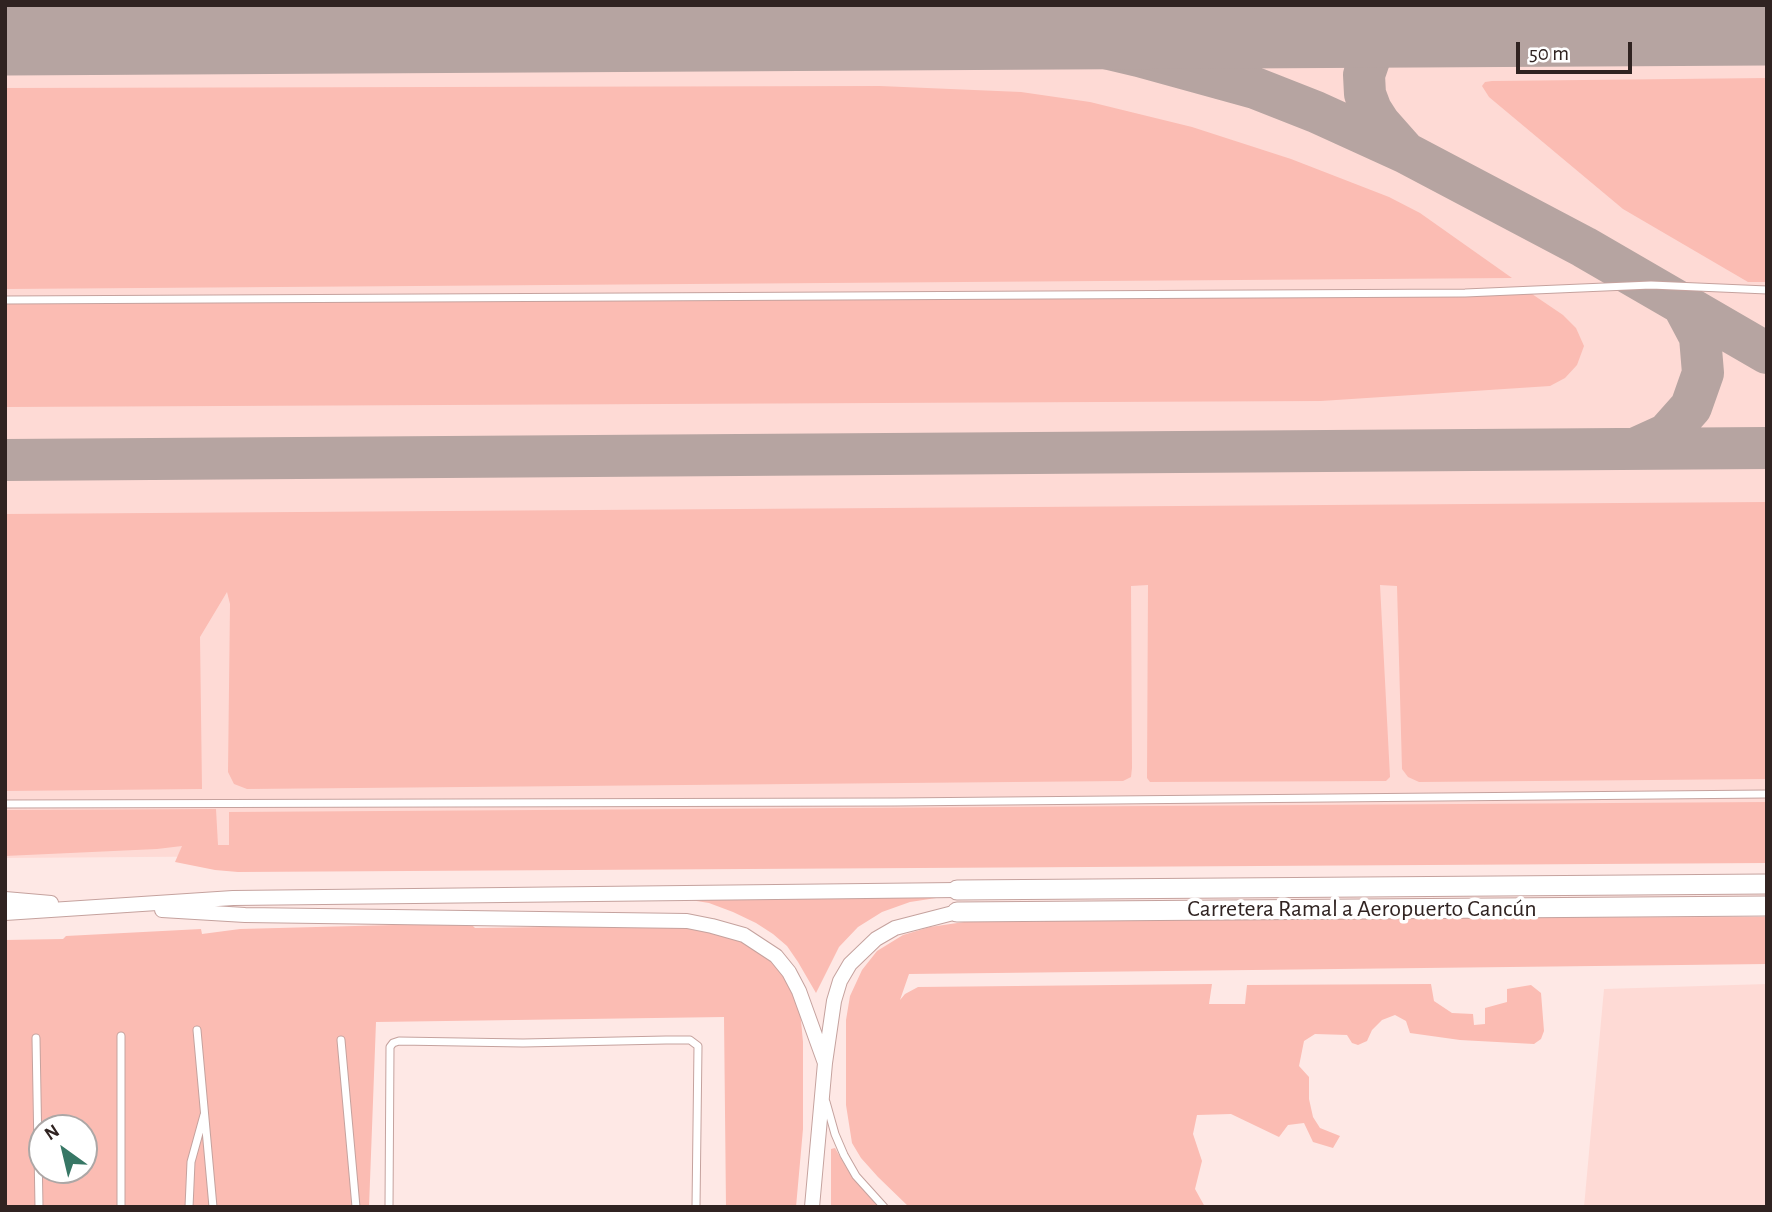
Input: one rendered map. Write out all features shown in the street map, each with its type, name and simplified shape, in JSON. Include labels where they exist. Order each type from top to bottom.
[{"type":"main road","name":"Carretera Ramal a Aeropuerto Cancún","points":[[957,890],[1767,884]]},
{"type":"main road","name":"Carretera Ramal a Aeropuerto Cancún","points":[[957,912],[1767,906]]},
{"type":"street","points":[[5,913],[233,898],[957,890]]},
{"type":"street","points":[[5,899],[245,915],[687,921],[744,935],[776,956],[799,991],[825,1063]]},
{"type":"street","points":[[812,1207],[825,1063],[834,1001],[841,981],[850,964],[876,939],[895,928],[957,912]]},
{"type":"lane","points":[[5,300],[1465,293],[1651,285],[1767,290]]},
{"type":"lane","points":[[5,804],[909,802],[1767,794]]},
{"type":"lane","points":[[197,1030],[213,1207]]},
{"type":"lane","points":[[121,1036],[121,1207]]},
{"type":"lane","points":[[36,1038],[39,1207]]},
{"type":"lane","points":[[341,1040],[356,1207]]},
{"type":"lane","points":[[389,1207],[390,1047],[393,1043],[666,1040],[690,1040],[698,1046],[696,1207]]},
{"type":"lane","points":[[823,1094],[844,1155],[856,1175],[884,1207]]},
{"type":"lane","points":[[189,1207],[191,1162],[206,1107]]},
{"type":"shaded area","points":[[5,5],[1767,5],[1767,845],[5,858]]},
{"type":"shaded area","points":[[1767,78],[1767,282],[1748,282],[1623,209],[1489,97],[1482,86],[1485,82],[1492,81]]},
{"type":"shaded area","points":[[880,86],[1021,92],[1090,102],[1192,127],[1291,159],[1389,197],[1420,213],[1512,278],[5,289],[5,88]]},
{"type":"shaded area","points":[[1532,294],[1563,315],[1576,328],[1584,346],[1577,365],[1565,378],[1550,386],[1321,401],[5,407],[5,304]]},
{"type":"shaded area","points":[[1767,502],[1767,779],[1419,782],[1408,777],[1402,769],[1397,586],[1380,585],[1390,777],[1386,781],[1150,782],[1147,778],[1148,585],[1131,586],[1132,768],[1131,777],[1123,781],[247,789],[234,784],[228,772],[230,604],[227,592],[200,637],[202,789],[5,791],[5,514]]},
{"type":"shaded area","points":[[1767,802],[1767,863],[238,872],[175,862],[182,846],[5,856],[5,810],[216,809],[218,845],[229,845],[229,812]]},
{"type":"shaded area","points":[[956,895],[910,902],[882,912],[858,927],[839,947],[816,993],[787,946],[773,934],[733,912],[709,903],[678,898]]},
{"type":"shaded area","points":[[1767,917],[1767,964],[909,974],[900,1000],[918,987],[1212,984],[1209,1004],[1245,1004],[1247,985],[1431,984],[1434,1001],[1452,1013],[1473,1014],[1474,1025],[1485,1024],[1485,1008],[1507,1002],[1507,989],[1531,985],[1541,993],[1544,1031],[1541,1039],[1534,1044],[1460,1040],[1410,1033],[1406,1021],[1395,1015],[1382,1020],[1372,1030],[1367,1041],[1358,1045],[1352,1043],[1347,1035],[1315,1034],[1304,1041],[1299,1066],[1309,1077],[1309,1099],[1313,1117],[1320,1128],[1340,1136],[1333,1148],[1313,1142],[1304,1123],[1288,1125],[1279,1137],[1231,1114],[1197,1115],[1193,1134],[1202,1161],[1195,1189],[1205,1207],[909,1207],[861,1158],[852,1143],[846,1105],[846,1020],[850,996],[862,970],[877,951],[903,935],[930,927],[964,922],[1033,922],[1088,918]]},
{"type":"shaded area","points":[[470,923],[475,928],[687,925],[736,935],[767,955],[787,977],[800,1010],[803,1042],[803,1129],[796,1207],[726,1207],[724,1017],[376,1022],[369,1207],[5,1207],[5,940],[63,939],[66,936],[201,929],[202,934],[240,929]]},
{"type":"shaded area","points":[[1767,984],[1767,1207],[1584,1207],[1604,989]]},
{"type":"shaded area","points":[[835,1148],[849,1172],[878,1207],[831,1207],[831,1149]]},
{"type":"taxiway","points":[[1403,150],[1371,110],[1365,94],[1364,75],[1376,40],[1385,31],[1425,15]]},
{"type":"taxiway","points":[[979,18],[1139,56],[1255,88],[1316,112],[1406,153],[1584,247],[1767,353]]},
{"type":"taxiway","points":[[1634,449],[1667,434],[1691,407],[1703,373],[1700,337],[1683,305]]},
{"type":"taxiway","points":[[5,460],[1767,448]]},
{"type":"runway","points":[[5,23],[1767,13]]}]
